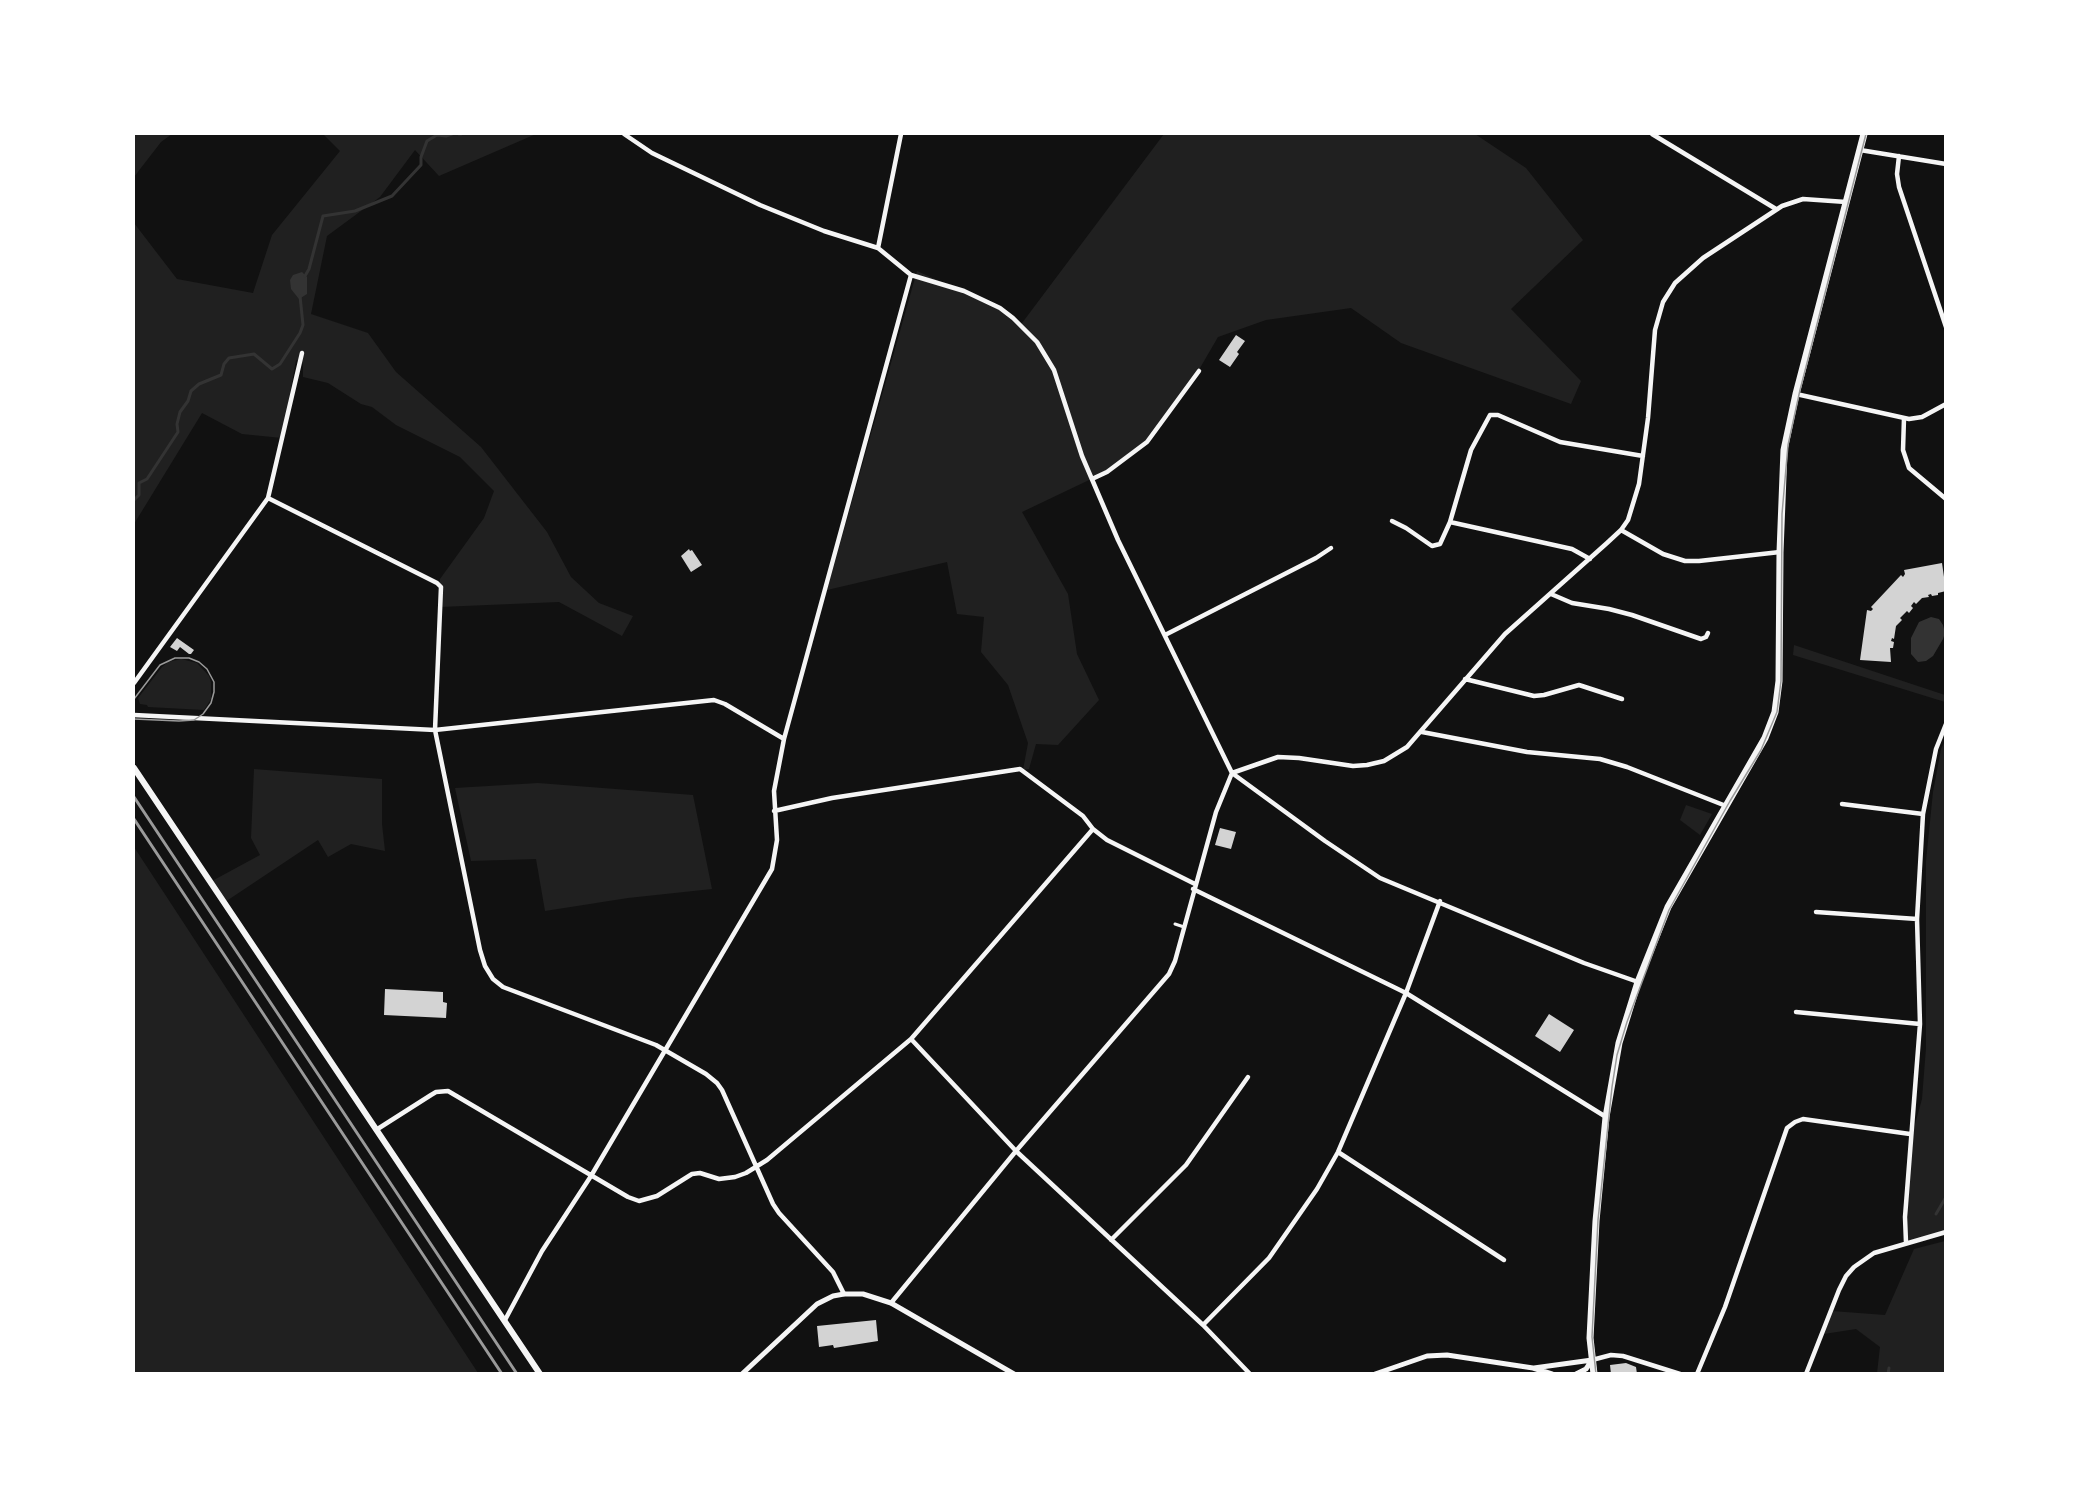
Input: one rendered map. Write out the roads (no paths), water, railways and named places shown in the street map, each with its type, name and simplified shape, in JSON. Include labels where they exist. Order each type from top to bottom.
[{"type":"main road","points":[[1594,1374],[1590,1338],[1592,1293],[1606,1117],[1618,1043],[1638,982],[1668,907],[1765,738],[1775,712],[1779,681],[1784,450],[1796,393],[1864,134]]},
{"type":"main road","points":[[134,768],[540,1374]]},
{"type":"street","points":[[624,134],[652,153],[760,205],[824,231],[878,248],[911,275],[964,291],[1000,308],[1037,342],[1054,370],[1082,456],[1118,540],[1232,773],[1380,878],[1440,901],[1584,963],[1638,982]]},
{"type":"street","points":[[878,248],[901,134]]},
{"type":"street","points":[[1652,134],[1776,209]]},
{"type":"street","points":[[1860,150],[1946,164]]},
{"type":"street","points":[[1899,156],[1897,174],[1899,187],[1946,327]]},
{"type":"street","points":[[891,1303],[1016,1151],[1169,974],[1175,961],[1216,812],[1232,773],[1278,757],[1353,766],[1376,764],[1400,752],[1422,732],[1505,634],[1590,559],[1621,530],[1628,520],[1636,495],[1643,456],[1654,330],[1663,302],[1675,283],[1693,266],[1776,209],[1803,199],[1846,202]]},
{"type":"street","points":[[505,1320],[542,1251],[591,1176],[772,869],[777,840],[774,811],[777,770],[784,739],[911,275]]},
{"type":"street","points":[[134,683],[268,498],[302,353]]},
{"type":"street","points":[[1092,479],[1107,472],[1146,442],[1199,370]]},
{"type":"street","points":[[1796,393],[1904,418],[1918,418],[1946,404]]},
{"type":"street","points":[[1392,522],[1406,528],[1426,543],[1436,546],[1444,540],[1471,450],[1490,415],[1498,416],[1560,442],[1643,456]]},
{"type":"street","points":[[1904,418],[1903,450],[1906,462],[1914,473],[1946,499]]},
{"type":"street","points":[[268,498],[439,585],[441,590],[435,730],[480,950],[485,966],[493,979],[503,987],[664,1050],[706,1074],[717,1083],[779,1213],[832,1272],[844,1294]]},
{"type":"street","points":[[1450,522],[1572,549],[1590,559]]},
{"type":"street","points":[[1621,530],[1663,554],[1686,561],[1780,552]]},
{"type":"street","points":[[1165,635],[1306,563],[1330,548]]},
{"type":"street","points":[[1551,594],[1572,603],[1632,615],[1701,639],[1706,638],[1708,633]]},
{"type":"street","points":[[1465,679],[1534,696],[1579,685],[1622,699]]},
{"type":"street","points":[[134,715],[435,730],[714,700],[725,704],[784,739]]},
{"type":"street","points":[[1906,1243],[1905,1217],[1910,1134],[1920,1024],[1917,920],[1923,814],[1936,749],[1946,724]]},
{"type":"street","points":[[1422,732],[1527,752],[1600,759],[1627,766],[1726,806]]},
{"type":"street","points":[[774,811],[832,798],[1020,770],[1083,816],[1093,829],[1131,856],[1406,993],[1606,1117]]},
{"type":"street","points":[[1842,804],[1923,814]]},
{"type":"street","points":[[376,1130],[436,1092],[448,1091],[591,1176],[639,1201],[657,1196],[692,1174],[700,1173],[719,1179],[735,1177],[757,1168],[911,1039],[1093,829]]},
{"type":"street","points":[[1203,1325],[1269,1258],[1317,1189],[1338,1152],[1406,993],[1440,901]]},
{"type":"street","points":[[1816,912],[1917,920]]},
{"type":"street","points":[[1175,924],[1184,927]]},
{"type":"street","points":[[1796,1012],[1920,1024]]},
{"type":"street","points":[[911,1039],[1016,1151],[1203,1325],[1250,1374]]},
{"type":"street","points":[[1111,1240],[1186,1165],[1248,1077]]},
{"type":"street","points":[[1697,1374],[1725,1308],[1787,1128],[1803,1119],[1910,1134]]},
{"type":"street","points":[[1338,1152],[1503,1260]]},
{"type":"street","points":[[1806,1374],[1846,1276],[1863,1259],[1874,1253],[1946,1232]]},
{"type":"street","points":[[742,1374],[817,1304],[833,1296],[863,1294],[891,1303],[1014,1374]]},
{"type":"street","points":[[1376,1374],[1417,1359],[1437,1355],[1461,1356],[1533,1368],[1552,1374]]},
{"type":"street","points":[[1533,1368],[1592,1360],[1611,1355],[1623,1356],[1680,1374]]},
{"type":"street","points":[[1576,1374],[1586,1369],[1592,1360]]},
{"type":"waterway","points":[[305,276],[309,269],[323,216],[355,211],[392,196],[421,165],[421,157],[427,141],[437,135],[452,134]]},
{"type":"waterway","points":[[134,500],[139,495],[139,483],[147,479],[178,432],[180,412],[188,401],[191,391],[199,384],[221,375],[224,364],[229,358],[254,354],[272,369],[280,364],[303,325],[300,296]]},
{"type":"waterway","points":[[1936,1214],[1946,1197]]},
{"type":"waterway","points":[[1888,1374],[1889,1368]]},
{"type":"tram line","points":[[1596,1374],[1592,1337],[1598,1220],[1617,1055],[1669,910],[1761,750],[1777,712],[1781,681],[1782,514],[1788,445],[1866,134]]},
{"type":"tram line","points":[[134,699],[160,665],[175,658],[189,658],[199,662],[207,669],[214,682],[211,703],[203,714],[194,720],[134,719]]},
{"type":"railway","points":[[134,797],[517,1374]]},
{"type":"railway","points":[[134,819],[502,1374]]}]
